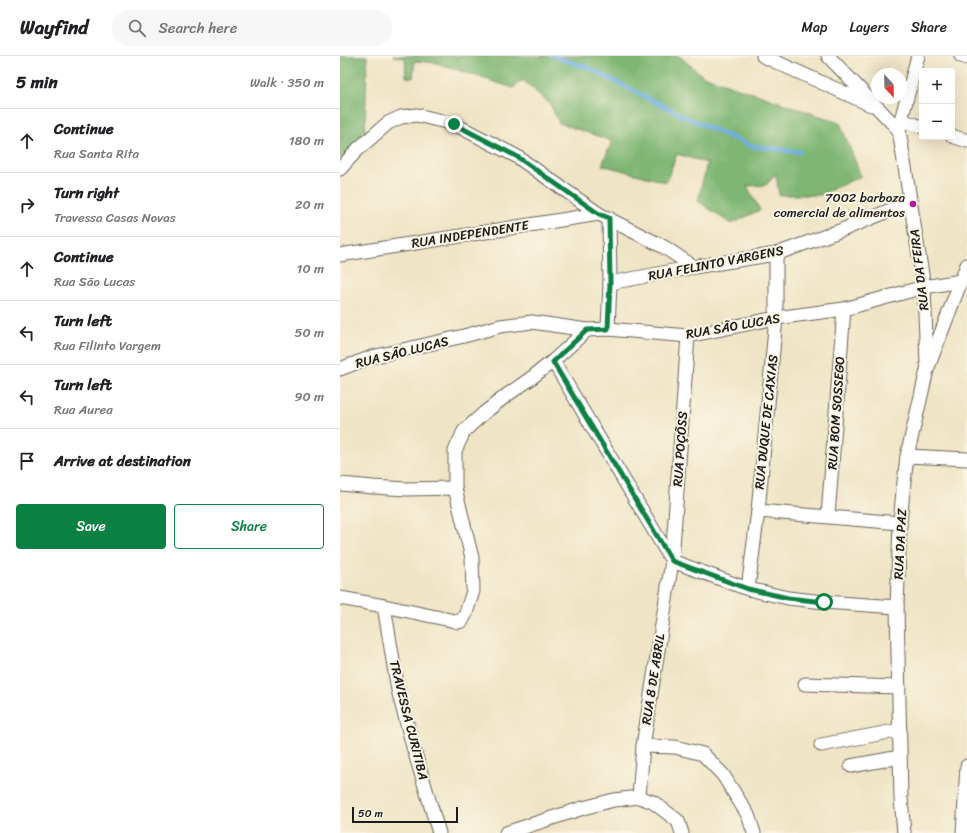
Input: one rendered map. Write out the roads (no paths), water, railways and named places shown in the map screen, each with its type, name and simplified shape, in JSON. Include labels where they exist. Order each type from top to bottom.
[{"type":"street","points":[[763,56],[879,108]]},
{"type":"street","points":[[900,125],[918,56]]},
{"type":"street","points":[[961,56],[967,58]]},
{"type":"street","points":[[833,58],[879,108],[900,125],[919,127]]},
{"type":"street","points":[[340,169],[358,149],[388,123],[401,117],[418,115],[454,124],[516,156],[604,216],[664,247],[694,267]]},
{"type":"street","name":"RUA DA FEIRA","points":[[900,125],[910,202],[924,287],[927,370]]},
{"type":"street","points":[[955,137],[967,141]]},
{"type":"street","name":"RUA FELINTO VARGENS","points":[[610,283],[694,267],[776,254],[842,230],[910,202]]},
{"type":"street","points":[[604,216],[610,283],[608,329]]},
{"type":"street","name":"RUA INDEPENDENTE","points":[[340,255],[604,216]]},
{"type":"street","name":"RUA DUQUE DE CAXIAS","points":[[748,589],[758,511],[776,318],[776,254]]},
{"type":"street","name":"RUA DA PAZ","points":[[904,833],[901,798],[897,607],[900,523],[907,456],[927,370],[967,265]]},
{"type":"street","name":"RUA SÃO LUCAS","points":[[340,369],[372,357],[464,336],[500,326],[532,322],[587,330],[608,329],[688,336],[776,318],[844,309],[924,287],[961,281]]},
{"type":"street","name":"RUA BOM SOSSEGO","points":[[828,516],[844,309]]},
{"type":"street","points":[[340,598],[458,622],[465,618],[473,591],[472,558],[455,488],[454,451],[464,431],[506,395],[553,362],[587,330]]},
{"type":"street","name":"RUA POÇÕSS","points":[[672,561],[688,336]]},
{"type":"street","points":[[553,362],[672,561],[748,589],[788,598],[897,607]]},
{"type":"street","points":[[907,456],[967,459]]},
{"type":"street","points":[[340,484],[407,489],[455,488]]},
{"type":"street","points":[[758,511],[900,523]]},
{"type":"street","name":"RUA 8 DE ABRIL","points":[[639,797],[643,746],[672,561]]},
{"type":"street","name":"TRAVESSA CURITIBA","points":[[384,606],[398,690],[439,833]]},
{"type":"street","points":[[806,684],[899,687]]},
{"type":"street","points":[[821,745],[900,730]]},
{"type":"street","points":[[643,746],[675,747],[703,754],[723,775],[748,815],[754,833]]},
{"type":"street","points":[[851,766],[900,757]]},
{"type":"street","points":[[963,833],[967,766]]},
{"type":"street","points":[[506,833],[589,806],[614,800],[639,797],[653,802],[678,821],[682,833]]},
{"type":"waterway","points":[[553,56],[589,68],[687,118],[751,146],[800,152]]},
{"type":"place","name":"7002 barboza comercial de alimentos","points":[[913,204]]}]
